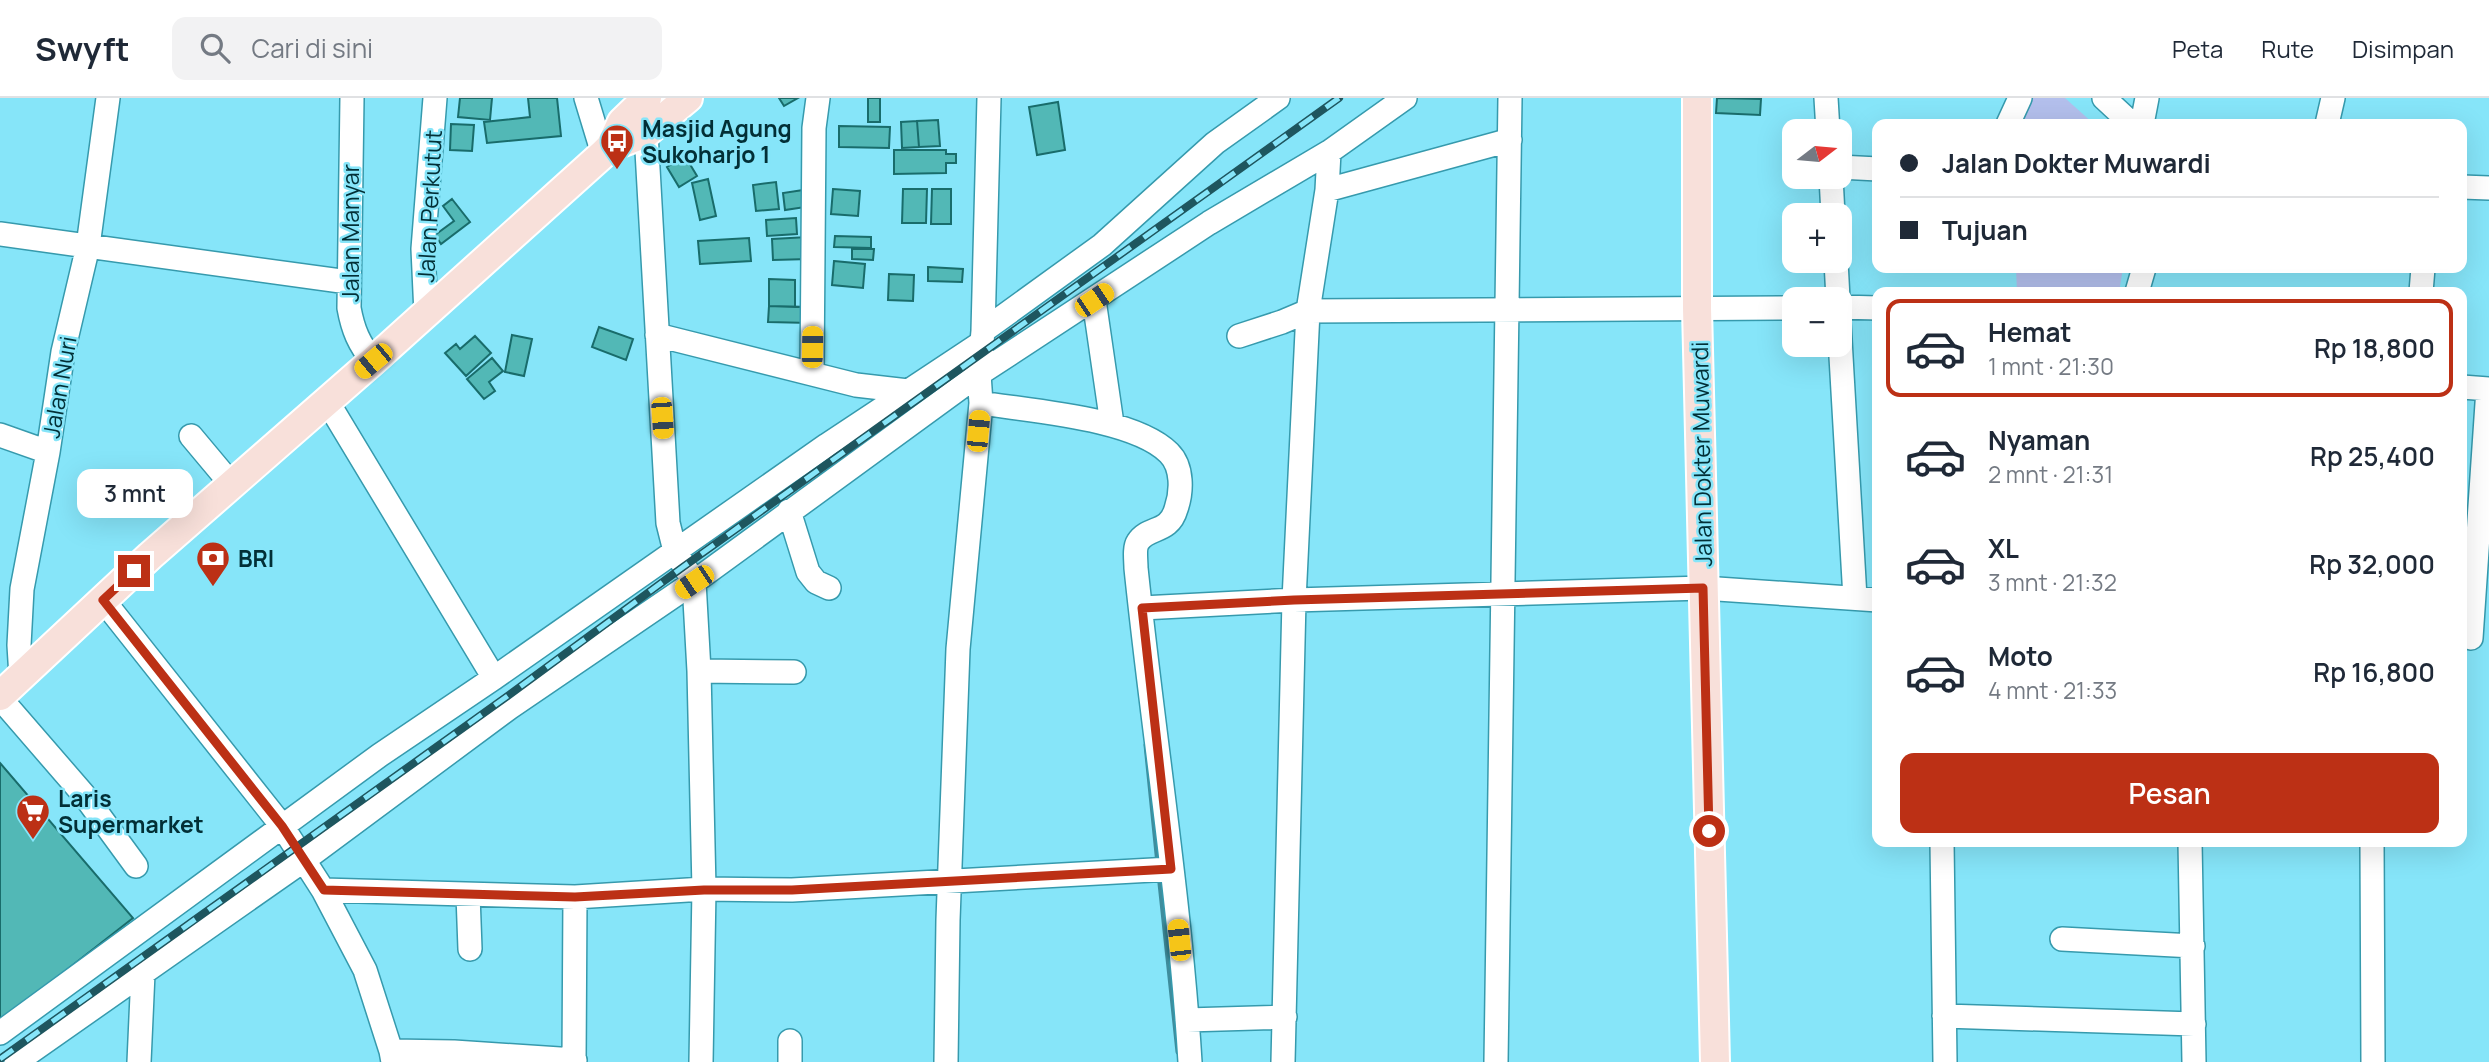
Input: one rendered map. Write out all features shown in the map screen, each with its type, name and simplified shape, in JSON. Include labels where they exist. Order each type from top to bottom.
[{"type":"main road","points":[[0,697],[103,600],[607,150],[622,122],[647,98]]},
{"type":"main road","points":[[607,150],[646,134],[688,98]]},
{"type":"main road","name":"Jalan Dokter Muwardi","points":[[1697,98],[1703,588],[1715,1062]]},
{"type":"street","name":"Jalan Nuri","points":[[21,677],[19,645],[22,589],[64,352],[88,246],[108,98]]},
{"type":"street","name":"Jalan Manyar","points":[[352,98],[348,282],[353,330],[359,344],[373,361]]},
{"type":"street","name":"Jalan Perkutut","points":[[426,314],[423,248],[435,98]]},
{"type":"street","points":[[586,98],[607,150]]},
{"type":"street","points":[[812,374],[814,128],[818,98]]},
{"type":"street","points":[[946,1062],[948,920],[958,649],[981,403],[979,374],[989,98]]},
{"type":"street","points":[[0,1033],[380,755],[908,391],[982,337],[1102,245],[1215,143],[1278,98]]},
{"type":"street","points":[[16,1062],[304,860],[509,708],[694,582],[979,374],[1209,223],[1329,152],[1405,98]]},
{"type":"street","points":[[1496,1062],[1510,98]]},
{"type":"street","points":[[1826,98],[1827,119]]},
{"type":"street","points":[[2010,119],[2020,98]]},
{"type":"street","points":[[2104,98],[2127,119]]},
{"type":"street","points":[[2144,119],[2147,98]]},
{"type":"street","points":[[2328,119],[2333,98]]},
{"type":"street","points":[[646,134],[668,523],[675,551],[694,582],[699,671],[704,890],[701,1062]]},
{"type":"street","points":[[1327,190],[1510,140]]},
{"type":"street","points":[[1283,1062],[1294,600],[1308,311],[1327,190],[1329,152]]},
{"type":"street","points":[[1852,168],[1872,169]]},
{"type":"street","points":[[2467,187],[2489,188]]},
{"type":"street","points":[[0,233],[348,282]]},
{"type":"street","points":[[1094,300],[1112,424]]},
{"type":"street","points":[[1852,307],[1872,308]]},
{"type":"street","points":[[1239,336],[1308,311],[1782,308]]},
{"type":"street","points":[[657,335],[856,385],[908,391]]},
{"type":"street","points":[[1142,608],[1294,600],[1703,588],[1866,599],[1842,357]]},
{"type":"street","points":[[2467,387],[2489,389],[2474,639]]},
{"type":"street","points":[[327,401],[494,678]]},
{"type":"street","points":[[981,403],[1112,424],[1144,435],[1170,454],[1177,465],[1180,477],[1179,499],[1174,517],[1167,526],[1139,540],[1136,545],[1136,568],[1142,608],[1163,870],[1187,1020],[1190,1062]]},
{"type":"street","points":[[0,435],[48,452]]},
{"type":"street","points":[[191,436],[232,485]]},
{"type":"street","points":[[789,511],[808,572],[817,582],[829,588]]},
{"type":"street","points":[[103,600],[282,826],[324,890],[365,970],[392,1057],[454,1052],[574,1061],[575,897]]},
{"type":"street","points":[[699,671],[793,672]]},
{"type":"street","points":[[0,697],[85,795],[136,866]]},
{"type":"street","points":[[1942,847],[1945,1062]]},
{"type":"street","points":[[2190,847],[2194,1062]]},
{"type":"street","points":[[2372,847],[2373,1062]]},
{"type":"street","points":[[324,890],[575,897],[704,890],[792,890],[1163,870]]},
{"type":"street","points":[[468,895],[470,949]]},
{"type":"street","points":[[2062,939],[2193,946]]},
{"type":"street","points":[[139,1062],[143,972]]},
{"type":"street","points":[[1944,1016],[2194,1024]]},
{"type":"street","points":[[1187,1020],[1285,1017]]},
{"type":"shaded area","points":[[2011,98],[2065,98],[2088,119],[2006,119]]},
{"type":"shaded area","points":[[2016,273],[2122,273],[2120,287],[2017,287]]},
{"type":"building","points":[[460,98],[492,98],[490,120],[458,117]]},
{"type":"building","points":[[528,98],[557,98],[561,136],[487,143],[484,122],[530,117]]},
{"type":"building","points":[[779,98],[798,98],[784,106]]},
{"type":"building","points":[[868,98],[880,98],[880,122],[868,122]]},
{"type":"building","points":[[1717,98],[1761,99],[1760,115],[1716,113]]},
{"type":"building","points":[[1058,102],[1065,150],[1037,155],[1029,107]]},
{"type":"building","points":[[938,120],[940,146],[919,147],[917,121]]},
{"type":"building","points":[[917,121],[919,147],[902,148],[901,122]]},
{"type":"building","points":[[451,124],[474,125],[472,151],[450,150]]},
{"type":"building","points":[[839,126],[890,127],[889,148],[839,147]]},
{"type":"building","points":[[894,150],[946,150],[946,154],[956,154],[956,163],[946,163],[946,173],[894,174]]},
{"type":"building","points":[[685,156],[697,176],[679,187],[667,167]]},
{"type":"building","points":[[708,179],[716,216],[700,220],[692,183]]},
{"type":"building","points":[[776,182],[779,209],[756,211],[753,185]]},
{"type":"building","points":[[810,189],[812,206],[785,210],[783,193]]},
{"type":"building","points":[[833,189],[860,191],[858,216],[831,214]]},
{"type":"building","points":[[903,189],[927,189],[926,223],[902,223]]},
{"type":"building","points":[[932,189],[951,189],[951,224],[931,224]]},
{"type":"building","points":[[452,199],[470,222],[441,244],[435,235],[454,221],[443,206]]},
{"type":"building","points":[[796,218],[797,234],[767,236],[766,220]]},
{"type":"building","points":[[835,236],[871,237],[871,248],[834,247]]},
{"type":"building","points":[[808,237],[809,259],[773,260],[772,239]]},
{"type":"building","points":[[749,238],[751,261],[700,264],[698,241]]},
{"type":"building","points":[[852,249],[874,249],[873,260],[852,259]]},
{"type":"building","points":[[834,261],[865,264],[863,288],[832,285]]},
{"type":"building","points":[[928,267],[963,269],[962,282],[928,281]]},
{"type":"building","points":[[889,274],[914,275],[913,301],[888,300]]},
{"type":"building","points":[[769,279],[795,280],[795,307],[769,306]]},
{"type":"building","points":[[769,306],[810,307],[810,323],[768,322]]},
{"type":"building","points":[[599,327],[633,339],[626,360],[592,347]]},
{"type":"building","points":[[512,335],[532,339],[524,376],[505,372]]},
{"type":"building","points":[[475,336],[491,353],[466,376],[445,353],[456,344],[460,349]]},
{"type":"building","points":[[492,358],[503,371],[489,382],[495,391],[484,399],[467,379]]},
{"type":"building","name":"Laris Supermarket","points":[[0,763],[133,918],[0,1022]]},
{"type":"waterway","points":[[1146,745],[1158,864]]},
{"type":"waterway","points":[[1159,874],[1178,1052]]},
{"type":"railway","points":[[0,1059],[1339,98]]},
{"type":"place","name":"Masjid Agung Sukoharjo 1","points":[[617,171]]},
{"type":"place","name":"BRI","points":[[213,588]]},
{"type":"place","name":"Laris Supermarket","points":[[33,841]]},
{"type":"route","points":[[134,571],[103,600],[282,826],[324,890],[575,897],[704,890],[792,890],[1171,869],[1142,608],[1294,600],[1703,588],[1709,831]]}]
